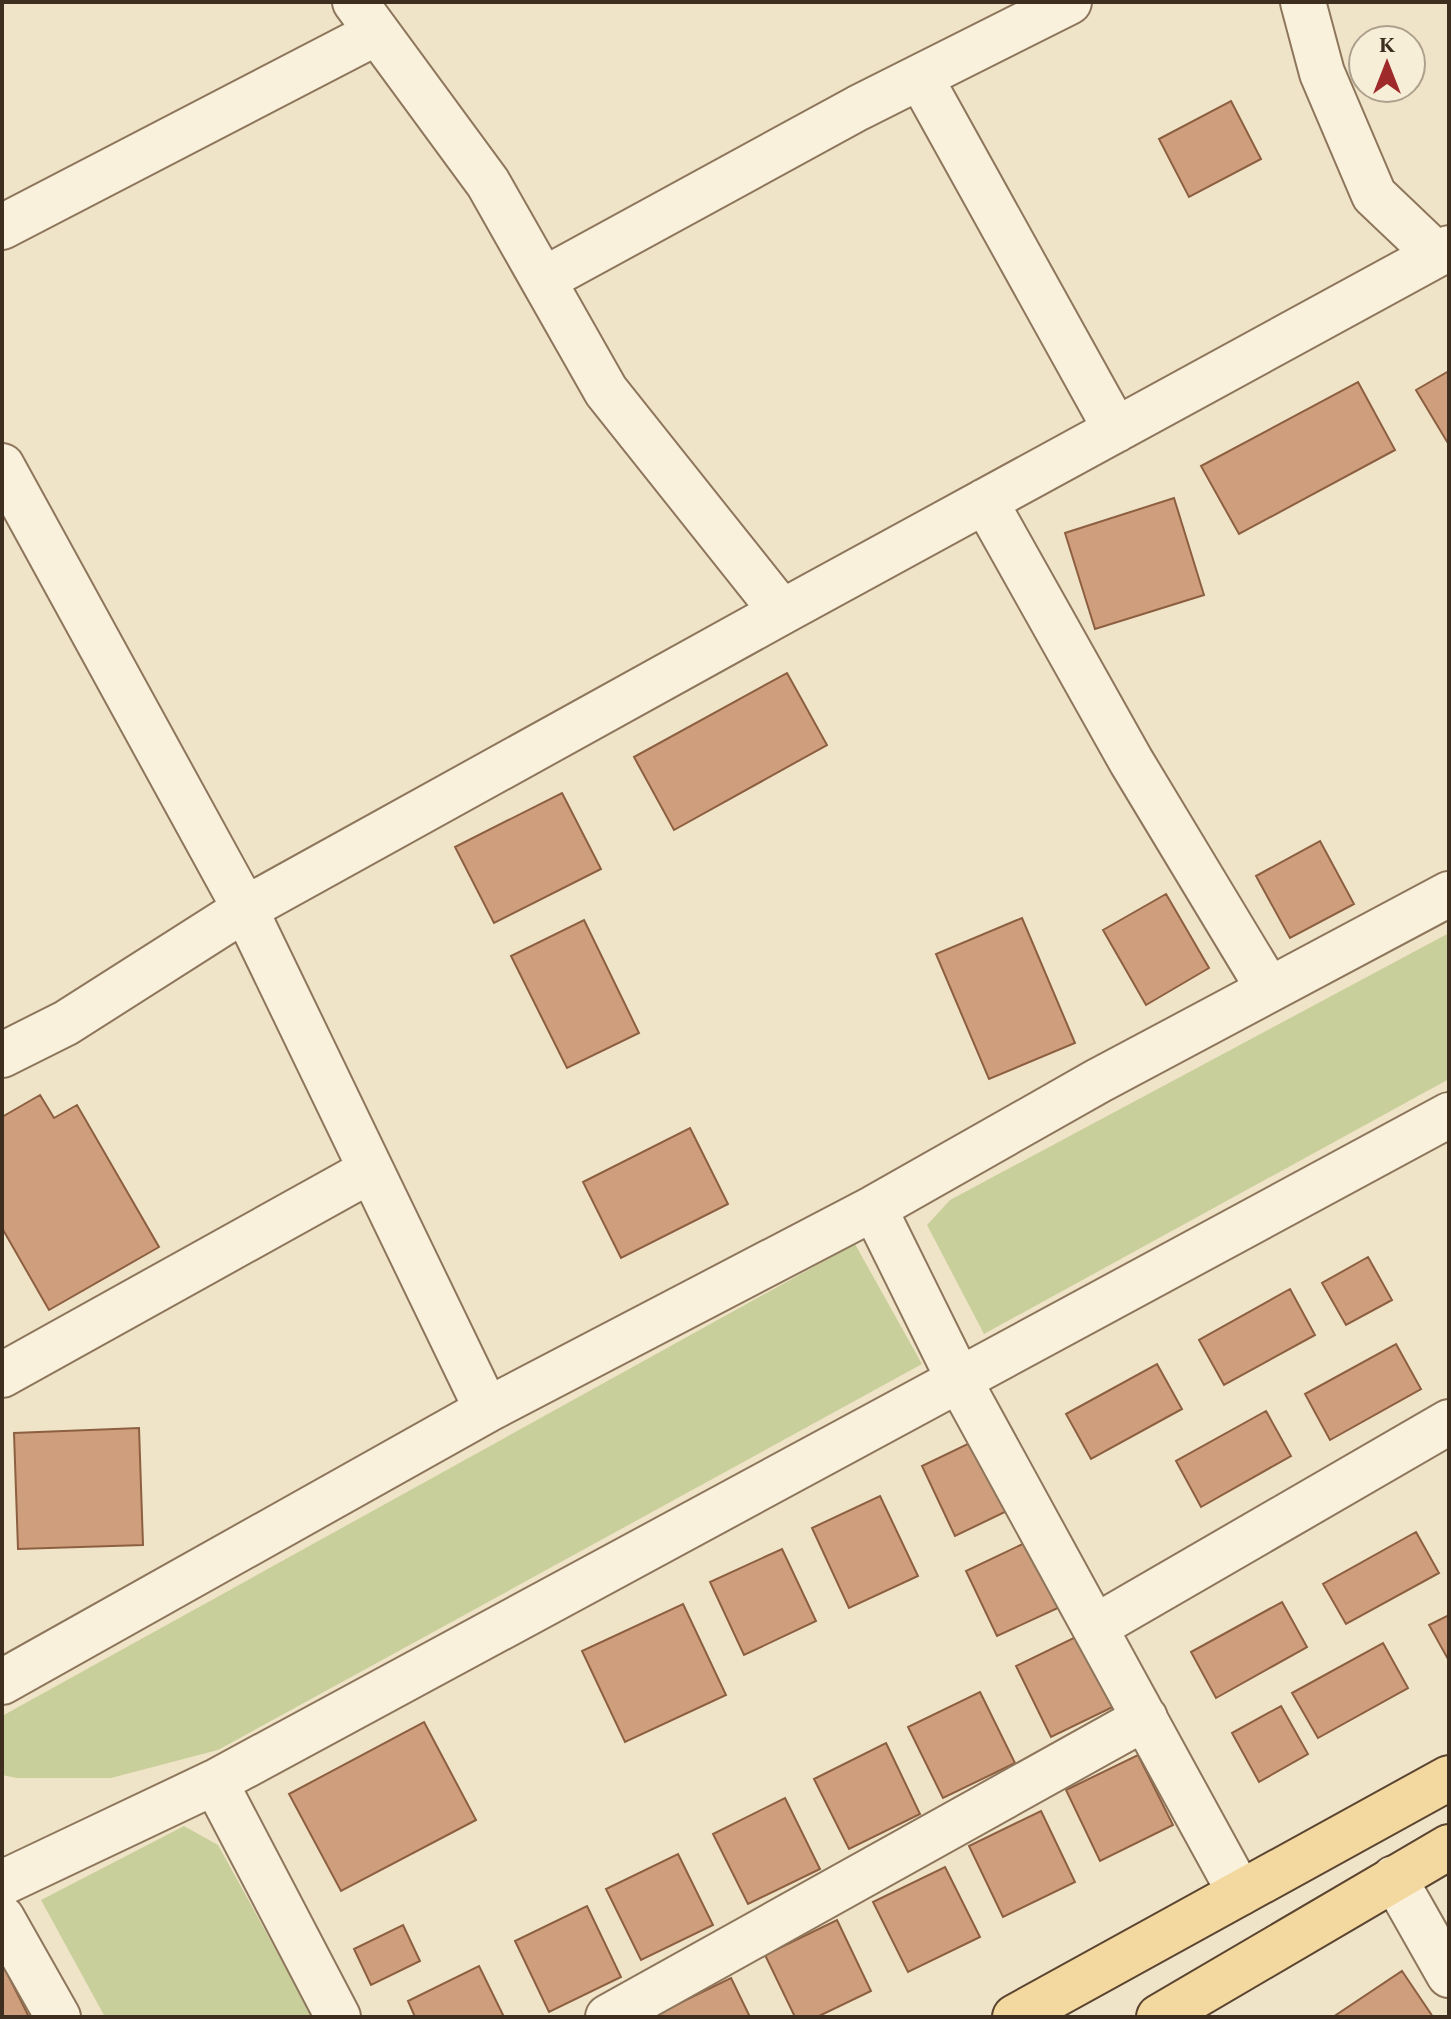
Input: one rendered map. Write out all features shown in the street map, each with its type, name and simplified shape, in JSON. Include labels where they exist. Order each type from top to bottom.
[{"type":"main road","points":[[1015,2017],[1449,1778]]},
{"type":"main road","points":[[1159,2017],[1449,1847]]},
{"type":"street","points":[[543,280],[920,77],[1069,2]]},
{"type":"street","points":[[2,1055],[66,1023],[245,909],[1443,251],[1374,195],[1322,73],[1303,2]]},
{"type":"street","points":[[2,227],[366,17],[488,183],[606,391],[782,612]]},
{"type":"street","points":[[920,77],[1116,430]]},
{"type":"street","points":[[2,468],[245,909],[487,1410]]},
{"type":"street","points":[[985,501],[1131,761],[1268,988]]},
{"type":"street","points":[[2,1682],[487,1410],[874,1208],[1268,988],[1449,894]]},
{"type":"street","points":[[2,1883],[215,1782],[1449,1115]]},
{"type":"street","points":[[2,1375],[371,1170]]},
{"type":"street","points":[[874,1208],[958,1378],[1240,1893]]},
{"type":"street","points":[[1095,1627],[1449,1422]]},
{"type":"street","points":[[608,2017],[1145,1718]]},
{"type":"street","points":[[215,1782],[338,2017]]},
{"type":"street","points":[[1394,1878],[1436,1922],[1449,1975]]},
{"type":"street","points":[[2,1918],[58,2017]]},
{"type":"green space","points":[[1449,933],[1449,1079],[984,1334],[927,1225],[950,1200]]},
{"type":"green space","points":[[855,1244],[922,1364],[218,1750],[111,1778],[17,1778],[2,1775],[2,1716]]},
{"type":"green space","points":[[184,1826],[218,1845],[313,2017],[105,2017],[41,1900]]},
{"type":"building","points":[[1231,101],[1261,159],[1189,197],[1159,139]]},
{"type":"building","points":[[1449,371],[1449,445],[1416,390]]},
{"type":"building","points":[[1358,382],[1395,450],[1239,534],[1201,466]]},
{"type":"building","points":[[1174,498],[1204,595],[1095,629],[1065,533]]},
{"type":"building","points":[[787,673],[827,745],[674,830],[634,757]]},
{"type":"building","points":[[562,793],[601,869],[494,923],[455,847]]},
{"type":"building","points":[[1320,841],[1354,904],[1290,938],[1256,876]]},
{"type":"building","points":[[1166,894],[1209,968],[1146,1005],[1103,930]]},
{"type":"building","points":[[1022,918],[1075,1043],[989,1079],[936,954]]},
{"type":"building","points":[[584,920],[639,1033],[567,1068],[511,956]]},
{"type":"building","points":[[40,1095],[54,1118],[77,1105],[159,1247],[49,1310],[2,1228],[2,1117]]},
{"type":"building","points":[[690,1128],[728,1204],[621,1258],[583,1182]]},
{"type":"building","points":[[1368,1257],[1392,1300],[1346,1325],[1322,1283]]},
{"type":"building","points":[[1290,1289],[1315,1335],[1224,1385],[1199,1340]]},
{"type":"building","points":[[1396,1344],[1421,1389],[1330,1440],[1305,1394]]},
{"type":"building","points":[[1157,1364],[1182,1409],[1091,1459],[1066,1414]]},
{"type":"building","points":[[1266,1411],[1291,1456],[1201,1507],[1176,1461]]},
{"type":"building","points":[[139,1428],[143,1545],[18,1549],[14,1433]]},
{"type":"building","points":[[978,1439],[1011,1509],[955,1536],[922,1466]]},
{"type":"building","points":[[880,1496],[918,1576],[849,1608],[812,1528]]},
{"type":"building","points":[[1416,1532],[1439,1573],[1346,1624],[1323,1584]]},
{"type":"building","points":[[1029,1541],[1060,1607],[997,1636],[966,1571]]},
{"type":"building","points":[[782,1549],[816,1621],[744,1655],[710,1582]]},
{"type":"building","points":[[1282,1602],[1307,1647],[1216,1698],[1191,1652]]},
{"type":"building","points":[[683,1604],[726,1695],[625,1742],[582,1651]]},
{"type":"building","points":[[1449,1615],[1449,1661],[1429,1625]]},
{"type":"building","points":[[1088,1631],[1123,1702],[1051,1737],[1016,1666]]},
{"type":"building","points":[[1383,1643],[1408,1688],[1318,1738],[1292,1693]]},
{"type":"building","points":[[980,1692],[1015,1763],[943,1798],[908,1727]]},
{"type":"building","points":[[1281,1706],[1308,1754],[1259,1782],[1232,1733]]},
{"type":"building","points":[[424,1722],[476,1820],[341,1891],[289,1794]]},
{"type":"building","points":[[886,1743],[920,1814],[849,1849],[814,1779]]},
{"type":"building","points":[[1138,1755],[1173,1825],[1100,1861],[1066,1790]]},
{"type":"building","points":[[785,1798],[820,1869],[748,1904],[713,1834]]},
{"type":"building","points":[[1041,1811],[1075,1882],[1003,1917],[969,1846]]},
{"type":"building","points":[[678,1854],[713,1925],[641,1960],[606,1889]]},
{"type":"building","points":[[945,1867],[980,1937],[908,1972],[873,1902]]},
{"type":"building","points":[[587,1906],[621,1977],[549,2012],[515,1941]]},
{"type":"building","points":[[837,1920],[871,1991],[817,2017],[795,2017],[765,1955]]},
{"type":"building","points":[[403,1925],[420,1961],[371,1985],[354,1949]]},
{"type":"building","points":[[2,1963],[29,2017],[2,2017]]},
{"type":"building","points":[[479,1966],[504,2017],[415,2017],[408,2001]]},
{"type":"building","points":[[1402,1971],[1433,2017],[1333,2017]]},
{"type":"building","points":[[731,1978],[750,2017],[661,2017],[659,2013]]}]
